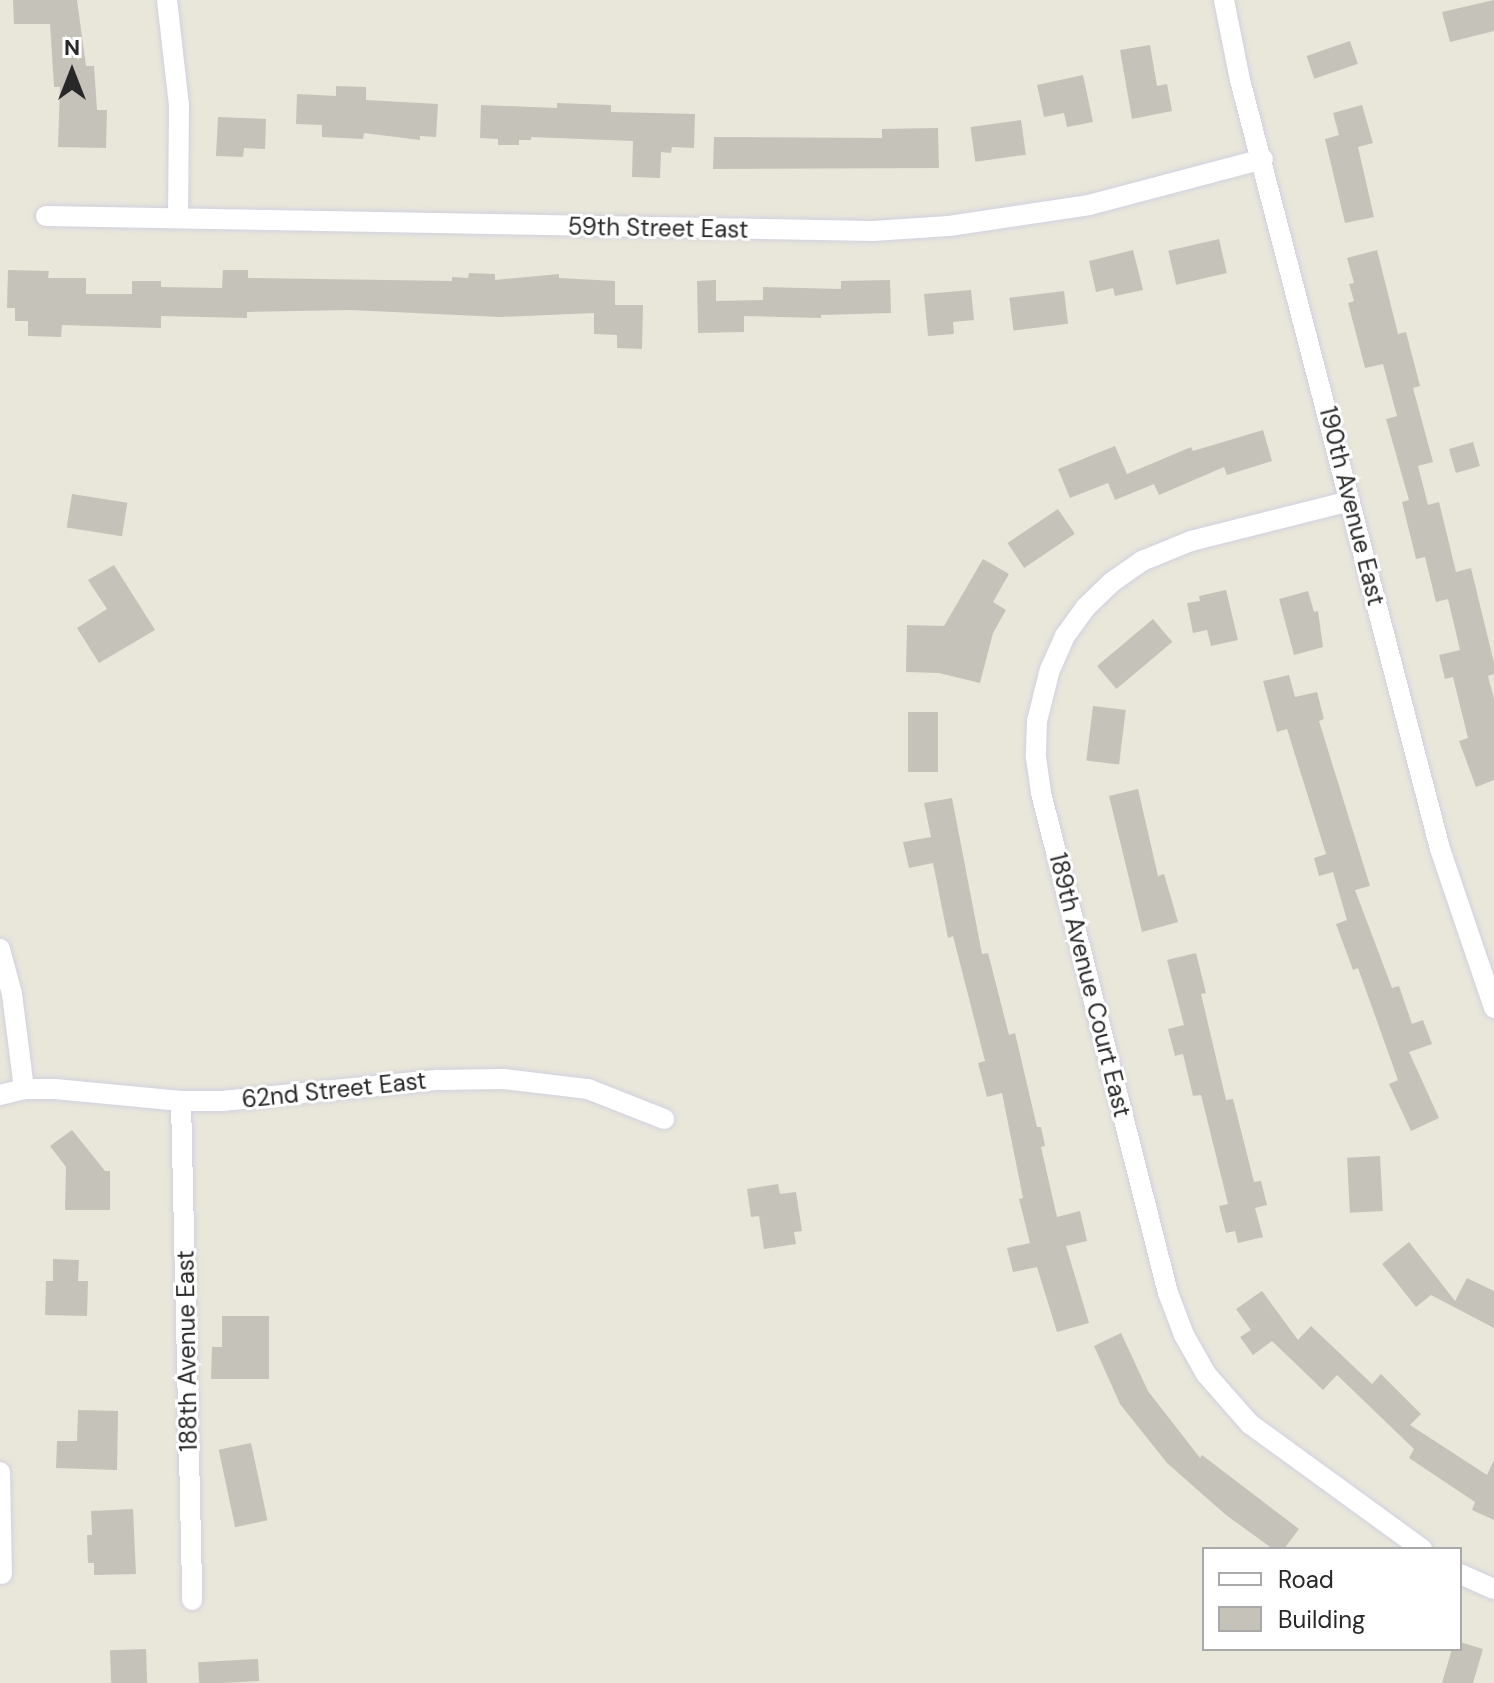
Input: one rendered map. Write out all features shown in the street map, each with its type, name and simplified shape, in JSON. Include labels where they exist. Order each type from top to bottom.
[{"type":"street","points":[[167,0],[179,106],[178,218]]},
{"type":"street","name":"190th Avenue East","points":[[1224,0],[1240,80],[1440,849],[1494,1008]]},
{"type":"street","name":"59th Street East","points":[[46,216],[873,231],[949,226],[1089,205],[1263,159]]},
{"type":"street","name":"189th Avenue Court East","points":[[1350,501],[1191,541],[1158,553],[1112,582],[1086,607],[1065,636],[1050,669],[1037,721],[1036,757],[1041,793],[1168,1293],[1184,1335],[1206,1374],[1250,1424],[1419,1547]]},
{"type":"street","points":[[0,949],[12,994],[24,1089]]},
{"type":"street","name":"62nd Street East","points":[[0,1095],[24,1089],[93,1090],[181,1101],[267,1098],[438,1080],[504,1079],[588,1089],[664,1119]]},
{"type":"street","name":"188th Avenue East","points":[[181,1101],[192,1600]]},
{"type":"street","points":[[0,1472],[2,1574]]},
{"type":"street","points":[[1462,1575],[1494,1589]]},
{"type":"building","points":[[13,0],[77,0],[86,66],[94,66],[97,110],[107,110],[106,148],[58,147],[60,87],[54,87],[50,24],[14,24]]},
{"type":"building","points":[[1494,0],[1494,31],[1450,42],[1442,12]]},
{"type":"building","points":[[1350,41],[1358,64],[1314,79],[1307,56]]},
{"type":"building","points":[[1150,45],[1157,86],[1167,84],[1172,111],[1132,119],[1120,50]]},
{"type":"building","points":[[1083,75],[1093,122],[1067,127],[1064,113],[1044,117],[1037,85]]},
{"type":"building","points":[[336,86],[366,87],[366,100],[438,104],[436,137],[420,136],[420,140],[364,133],[363,139],[322,137],[322,125],[296,124],[297,94],[336,96]]},
{"type":"building","points":[[557,103],[611,105],[611,112],[695,114],[694,148],[672,147],[671,153],[661,152],[660,178],[632,177],[633,141],[531,137],[531,140],[519,140],[519,145],[498,145],[498,139],[480,138],[481,105],[557,108]]},
{"type":"building","points":[[1362,105],[1373,143],[1358,147],[1374,217],[1345,223],[1325,139],[1339,135],[1333,113]]},
{"type":"building","points":[[218,117],[266,119],[265,149],[244,148],[243,157],[216,156]]},
{"type":"building","points":[[1021,120],[1026,155],[975,162],[970,127]]},
{"type":"building","points":[[938,128],[939,168],[713,169],[714,137],[882,138],[882,129]]},
{"type":"building","points":[[1219,239],[1227,273],[1176,285],[1168,251]]},
{"type":"building","points":[[1133,250],[1143,290],[1115,296],[1113,288],[1096,292],[1089,261]]},
{"type":"building","points":[[1377,250],[1398,334],[1406,332],[1420,386],[1413,388],[1433,462],[1418,466],[1428,505],[1439,502],[1456,572],[1471,568],[1494,663],[1494,674],[1488,676],[1494,699],[1494,780],[1476,787],[1459,741],[1468,738],[1453,677],[1445,679],[1439,655],[1460,650],[1448,599],[1436,602],[1425,557],[1416,559],[1402,502],[1409,500],[1386,419],[1397,416],[1383,364],[1365,368],[1348,303],[1354,301],[1349,284],[1354,283],[1347,258]]},
{"type":"building","points":[[8,270],[49,271],[48,278],[86,278],[86,294],[132,294],[132,281],[161,281],[161,287],[222,288],[223,270],[248,270],[248,278],[452,281],[452,277],[468,278],[469,273],[495,274],[495,280],[559,274],[559,278],[615,281],[615,305],[643,305],[642,349],[617,348],[617,335],[594,334],[594,313],[500,317],[350,310],[247,312],[247,318],[161,316],[161,328],[62,325],[61,337],[28,336],[28,321],[15,321],[15,308],[7,308]]},
{"type":"building","points":[[716,280],[716,301],[763,300],[763,287],[841,289],[841,281],[890,280],[891,313],[821,315],[821,318],[744,316],[744,332],[698,333],[697,281]]},
{"type":"building","points":[[971,290],[974,320],[953,322],[954,334],[928,336],[924,294]]},
{"type":"building","points":[[1064,291],[1068,324],[1013,330],[1009,298]]},
{"type":"building","points":[[1263,430],[1272,461],[1227,475],[1224,467],[1159,495],[1154,484],[1115,500],[1108,483],[1070,498],[1058,469],[1115,446],[1127,474],[1191,447],[1193,451]]},
{"type":"building","points":[[1473,442],[1480,466],[1456,473],[1449,449]]},
{"type":"building","points":[[72,494],[127,503],[122,536],[67,528]]},
{"type":"building","points":[[1058,509],[1075,534],[1024,568],[1007,543]]},
{"type":"building","points":[[983,559],[1009,574],[993,602],[1006,610],[993,633],[980,683],[939,673],[906,672],[907,625],[944,626]]},
{"type":"building","points":[[114,565],[155,630],[99,663],[77,628],[107,609],[88,580]]},
{"type":"building","points":[[1226,590],[1238,640],[1211,646],[1207,630],[1193,633],[1187,603],[1200,601],[1199,596]]},
{"type":"building","points":[[1308,591],[1314,612],[1318,611],[1323,647],[1294,655],[1279,599]]},
{"type":"building","points":[[1153,619],[1172,642],[1116,689],[1097,666]]},
{"type":"building","points":[[1289,675],[1295,697],[1317,692],[1324,719],[1319,721],[1370,886],[1355,890],[1392,988],[1399,986],[1412,1024],[1423,1020],[1432,1044],[1409,1052],[1439,1118],[1411,1131],[1389,1084],[1398,1080],[1358,968],[1353,970],[1336,924],[1347,920],[1333,872],[1319,876],[1314,858],[1326,854],[1287,729],[1277,732],[1263,681]]},
{"type":"building","points":[[1093,706],[1126,710],[1119,765],[1086,761]]},
{"type":"building","points":[[908,712],[938,712],[938,772],[908,772]]},
{"type":"building","points":[[1138,789],[1158,876],[1164,874],[1178,922],[1142,932],[1109,796]]},
{"type":"building","points":[[952,798],[982,954],[988,953],[1009,1035],[1015,1033],[1037,1127],[1041,1127],[1045,1146],[1041,1147],[1057,1217],[1080,1211],[1087,1241],[1066,1246],[1089,1323],[1057,1332],[1037,1267],[1013,1272],[1007,1248],[1030,1243],[1019,1199],[1023,1198],[1002,1093],[987,1097],[978,1063],[985,1061],[953,936],[948,938],[933,863],[909,868],[903,842],[931,837],[924,803]]},
{"type":"building","points":[[1196,953],[1206,993],[1201,994],[1226,1100],[1233,1099],[1254,1182],[1261,1181],[1267,1205],[1255,1208],[1263,1237],[1238,1243],[1235,1231],[1226,1233],[1219,1206],[1228,1204],[1201,1095],[1193,1096],[1183,1054],[1175,1056],[1168,1029],[1184,1025],[1167,960]]},
{"type":"building","points":[[72,1130],[105,1171],[110,1171],[110,1210],[65,1210],[66,1167],[50,1146]]},
{"type":"building","points":[[1380,1156],[1383,1211],[1350,1213],[1347,1158]]},
{"type":"building","points":[[778,1184],[780,1194],[796,1192],[802,1231],[794,1232],[796,1244],[764,1249],[759,1216],[751,1217],[747,1189]]},
{"type":"building","points":[[1409,1242],[1455,1301],[1467,1278],[1494,1291],[1494,1328],[1431,1295],[1416,1307],[1382,1264]]},
{"type":"building","points":[[53,1259],[79,1260],[78,1281],[88,1281],[87,1316],[45,1315],[46,1281],[53,1281]]},
{"type":"building","points":[[1262,1291],[1298,1340],[1311,1326],[1372,1384],[1381,1374],[1421,1414],[1410,1425],[1487,1475],[1494,1460],[1494,1520],[1472,1510],[1475,1502],[1409,1458],[1414,1449],[1337,1375],[1323,1390],[1272,1341],[1253,1355],[1240,1337],[1251,1330],[1236,1309]]},
{"type":"building","points":[[222,1316],[269,1316],[269,1379],[211,1379],[212,1347],[222,1347]]},
{"type":"building","points":[[1121,1333],[1148,1391],[1200,1458],[1202,1455],[1299,1529],[1286,1547],[1270,1547],[1226,1515],[1167,1463],[1120,1404],[1094,1346]]},
{"type":"building","points":[[78,1410],[118,1411],[117,1470],[56,1468],[57,1441],[77,1441]]},
{"type":"building","points":[[251,1443],[267,1520],[235,1527],[219,1450]]},
{"type":"building","points":[[133,1509],[136,1574],[94,1575],[94,1563],[88,1563],[87,1535],[92,1535],[91,1511]]},
{"type":"building","points":[[1462,1643],[1483,1649],[1473,1683],[1442,1683],[1451,1651],[1462,1651]]},
{"type":"building","points":[[146,1649],[147,1683],[111,1683],[110,1650]]},
{"type":"building","points":[[258,1659],[259,1681],[199,1683],[198,1662]]}]
